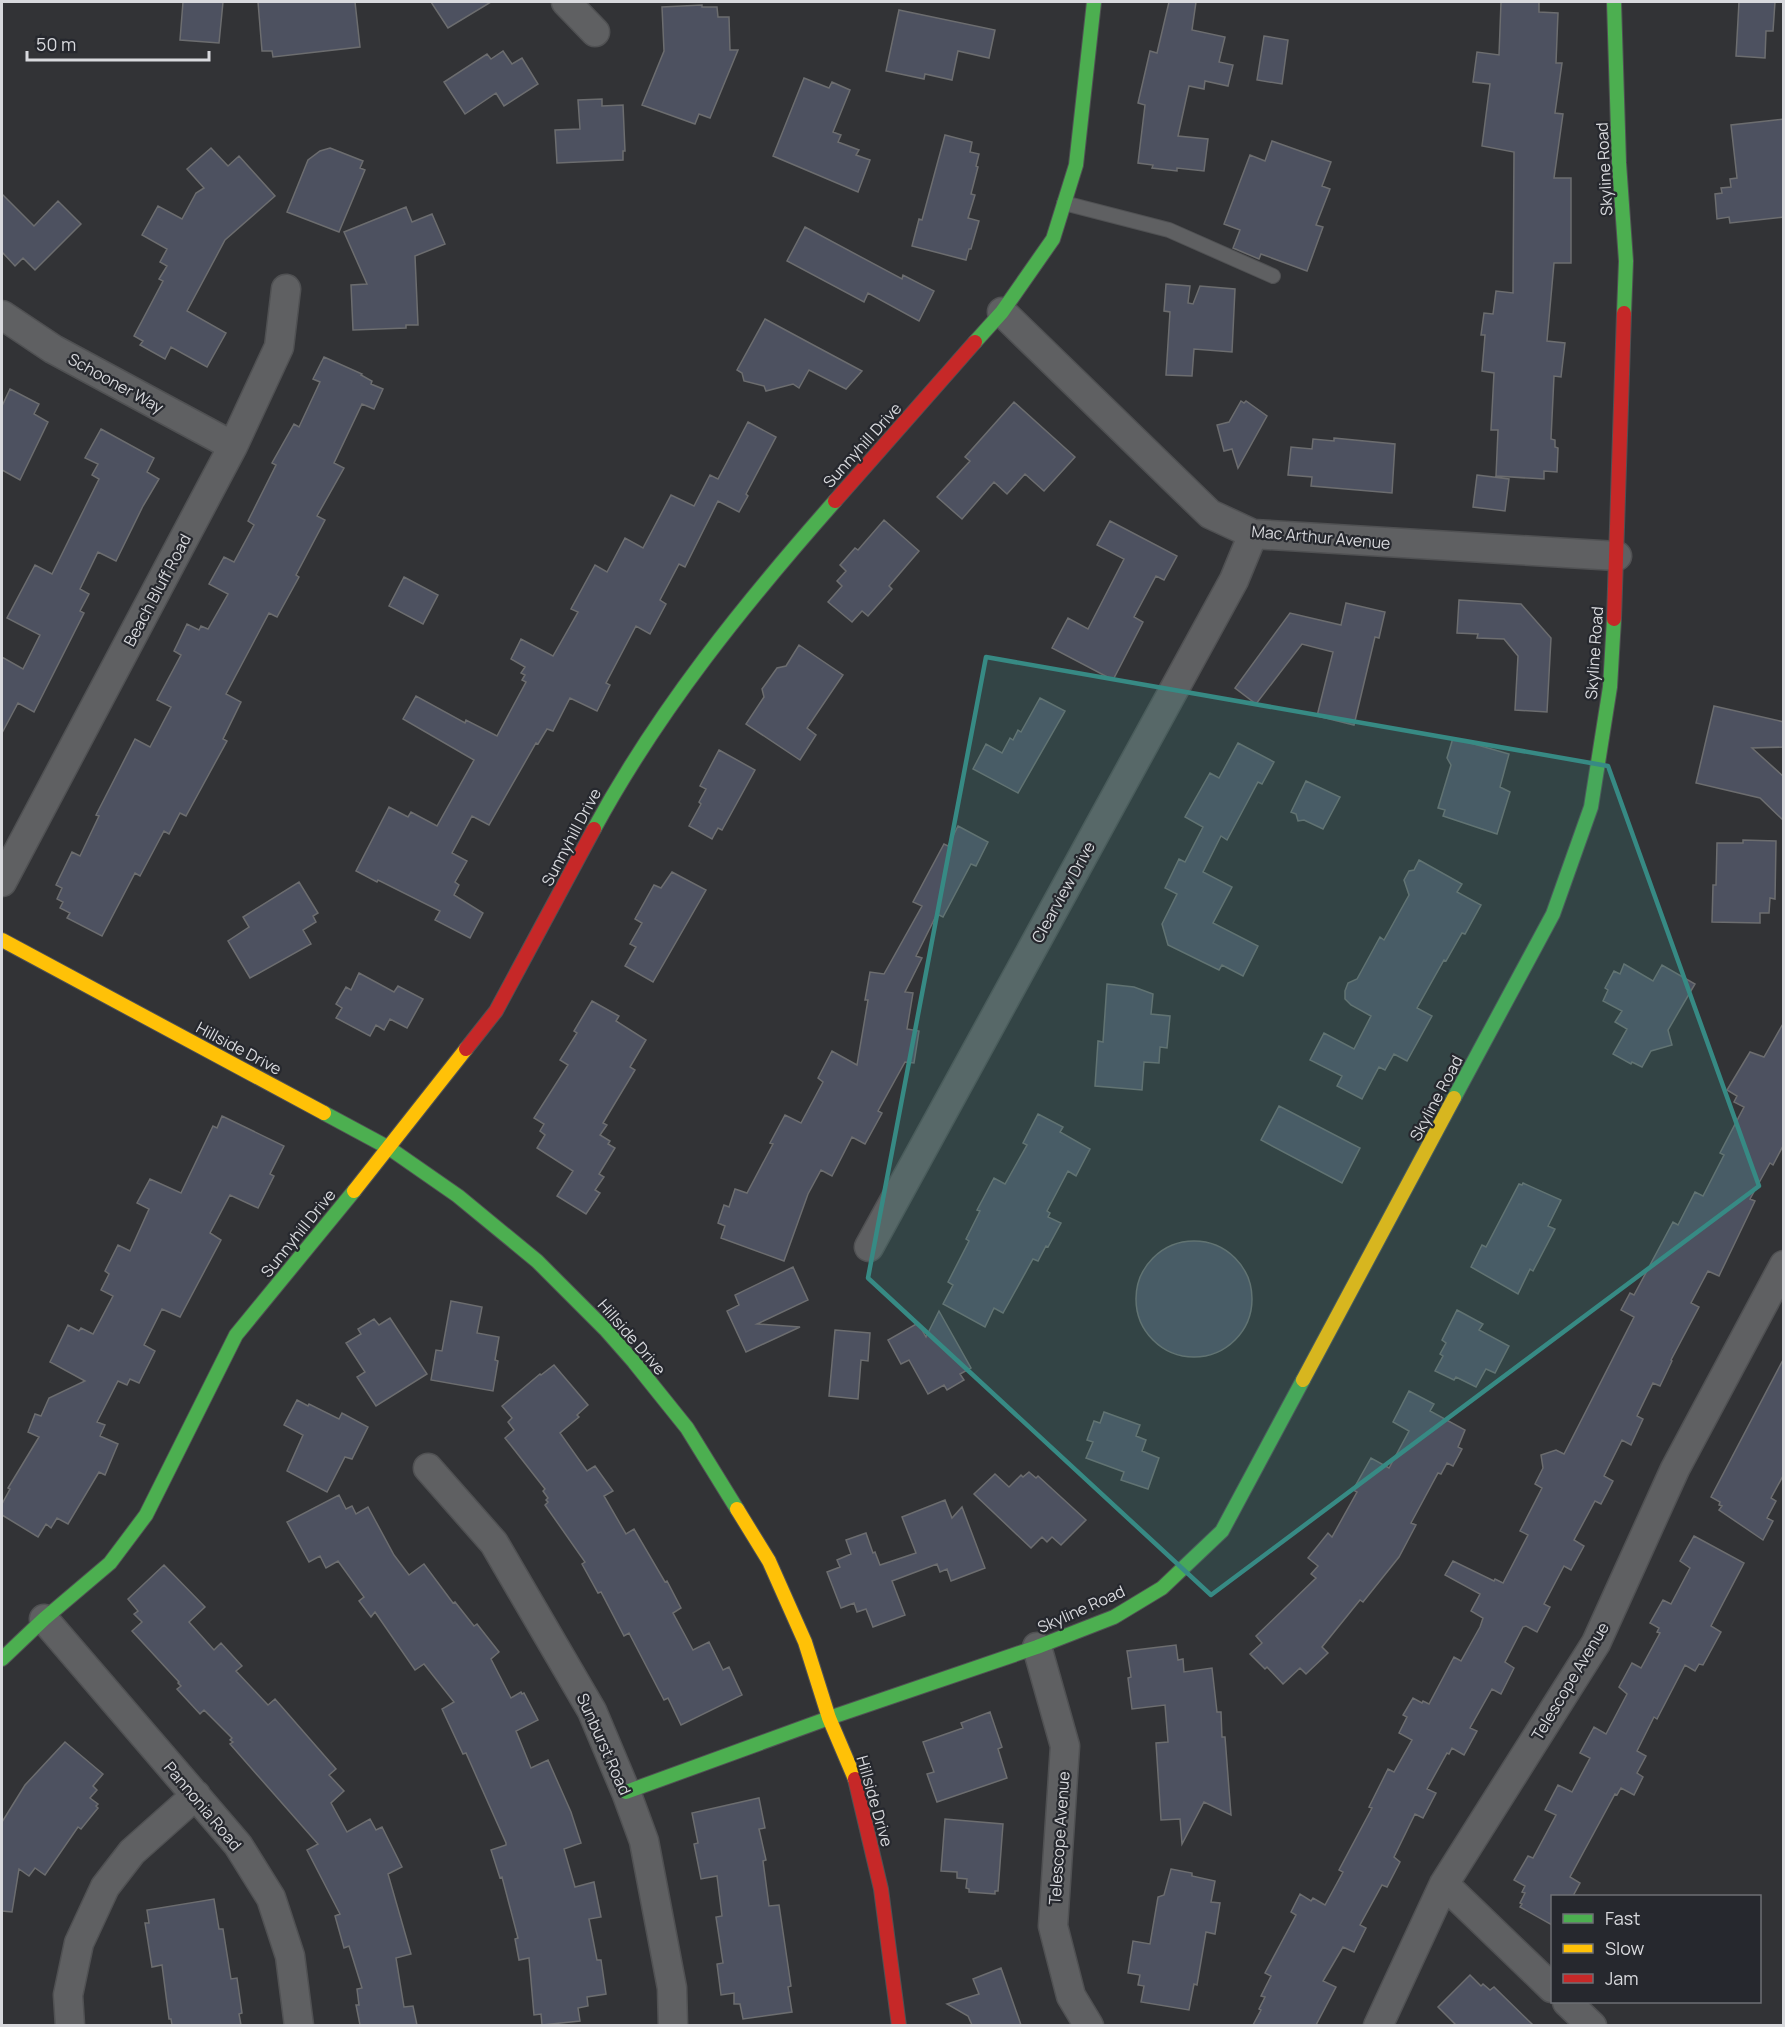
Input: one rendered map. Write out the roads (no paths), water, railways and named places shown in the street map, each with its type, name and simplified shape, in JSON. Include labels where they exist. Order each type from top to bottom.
[{"type":"street","points":[[566,2],[595,32]]},
{"type":"street","name":"Sunnyhill Drive","points":[[2,1659],[44,1619],[110,1563],[146,1515],[236,1335],[389,1148],[496,1011],[622,777],[710,650],[772,572],[1002,312],[1053,239],[1076,165],[1094,2]]},
{"type":"street","name":"Skyline Road","points":[[626,1792],[829,1718],[1037,1647],[1114,1617],[1162,1588],[1222,1531],[1553,914],[1591,807],[1610,687],[1617,556],[1626,261],[1619,163],[1614,2]]},
{"type":"street","name":"Beach Bluff Road","points":[[2,882],[233,446],[279,347],[286,289]]},
{"type":"street","name":"Mac Arthur Avenue","points":[[1002,312],[1210,514],[1253,534],[1617,556]]},
{"type":"street","name":"Schooner Way","points":[[2,315],[53,349],[233,446]]},
{"type":"street","name":"Clearview Drive","points":[[869,1247],[1234,580],[1253,534]]},
{"type":"street","name":"Hillside Drive","points":[[2,940],[389,1148],[458,1196],[537,1261],[605,1329],[687,1428],[769,1561],[805,1642],[829,1718],[853,1772],[881,1888],[899,2025]]},
{"type":"street","name":"Telescope Avenue","points":[[1381,2024],[1444,1884],[1596,1643],[1675,1469],[1784,1265]]},
{"type":"street","name":"Sunburst Road","points":[[428,1468],[494,1543],[592,1711],[644,1841],[672,1988],[673,2025]]},
{"type":"street","name":"Pannonia Road","points":[[44,1619],[238,1845],[271,1898],[290,1956],[299,2025]]},
{"type":"street","name":"Telescope Avenue","points":[[1037,1647],[1065,1746],[1053,1926],[1071,1996],[1089,2025]]},
{"type":"street","points":[[70,2025],[68,1995],[79,1943],[105,1887],[132,1852],[196,1795]]},
{"type":"street","points":[[1444,1884],[1551,1987]]},
{"type":"street","points":[[1569,2003],[1592,2025]]},
{"type":"lane","points":[[1064,203],[1169,230],[1273,276]]}]
